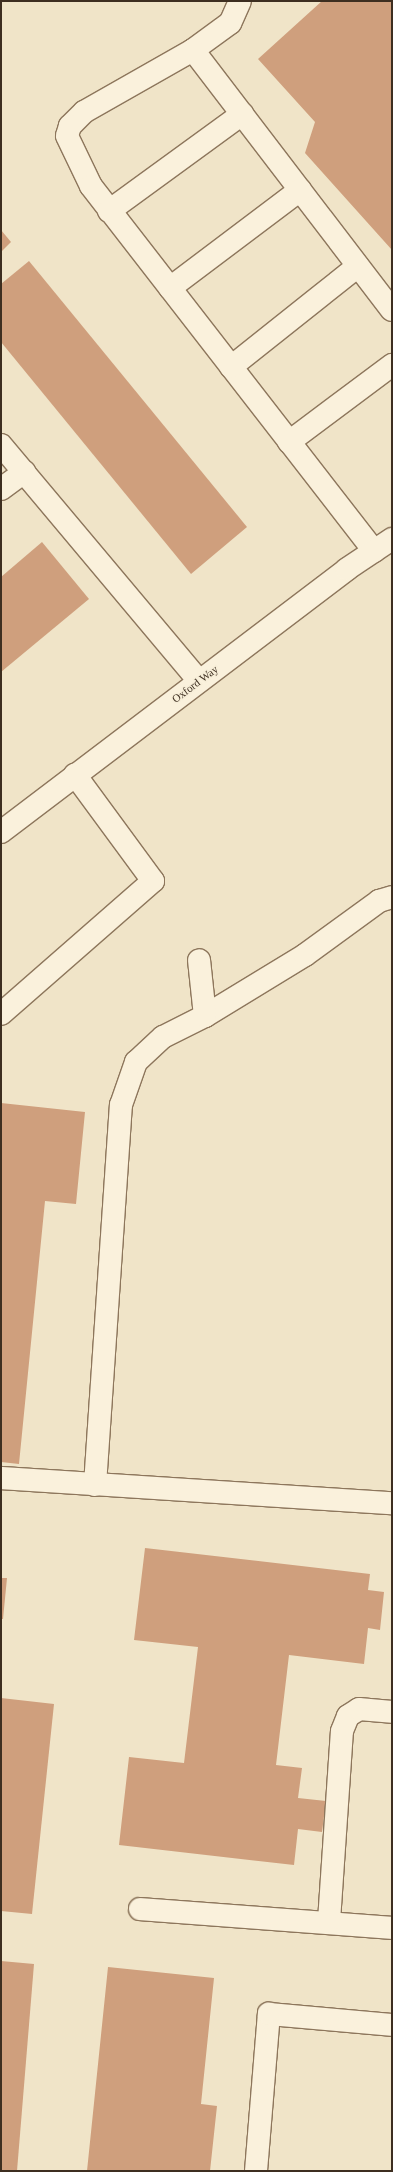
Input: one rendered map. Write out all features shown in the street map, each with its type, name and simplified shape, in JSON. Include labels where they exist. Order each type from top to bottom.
[{"type":"street","points":[[240,1],[230,23],[193,50],[84,112],[70,126],[67,136],[91,186],[374,551]]},
{"type":"street","points":[[193,50],[392,310]]},
{"type":"street","points":[[110,211],[242,114]]},
{"type":"street","points":[[170,288],[300,190]]},
{"type":"street","points":[[231,367],[358,266]]},
{"type":"street","points":[[289,442],[392,365]]},
{"type":"street","points":[[1,445],[199,681]]},
{"type":"street","points":[[1,489],[24,472]]},
{"type":"street","name":"Oxford Way","points":[[1,832],[199,681],[392,539]]},
{"type":"street","points":[[1,1014],[153,881],[75,776]]},
{"type":"street","points":[[95,1485],[121,1105],[136,1062],[163,1037],[205,1016],[305,955],[379,900],[392,897]]},
{"type":"street","points":[[199,960],[205,1016]]},
{"type":"street","points":[[1,1478],[392,1503]]},
{"type":"street","points":[[329,1921],[342,1731],[348,1716],[359,1709],[392,1712]]},
{"type":"street","points":[[140,1909],[329,1921],[392,1928]]},
{"type":"street","points":[[256,2171],[269,2014],[392,2025]]},
{"type":"building","points":[[322,1],[392,1],[392,250],[305,153],[315,122],[258,59]]},
{"type":"building","points":[[1,230],[11,242],[1,252]]},
{"type":"building","points":[[29,261],[247,527],[191,574],[1,342],[1,284]]},
{"type":"building","points":[[42,542],[89,599],[1,672],[1,577]]},
{"type":"building","points":[[1,1103],[85,1112],[76,1204],[45,1201],[19,1464],[1,1462]]},
{"type":"building","points":[[145,1548],[370,1574],[368,1590],[384,1592],[380,1630],[368,1628],[364,1664],[289,1655],[276,1765],[302,1768],[298,1798],[326,1801],[322,1832],[298,1829],[294,1865],[119,1845],[129,1757],[184,1763],[198,1647],[134,1640]]},
{"type":"building","points":[[1,1578],[7,1578],[3,1619],[1,1619]]},
{"type":"building","points":[[1,1698],[54,1704],[32,1914],[1,1911]]},
{"type":"building","points":[[1,1961],[34,1964],[17,2171],[1,2171]]},
{"type":"building","points":[[108,1967],[214,1978],[201,2104],[217,2106],[210,2171],[87,2171]]}]
